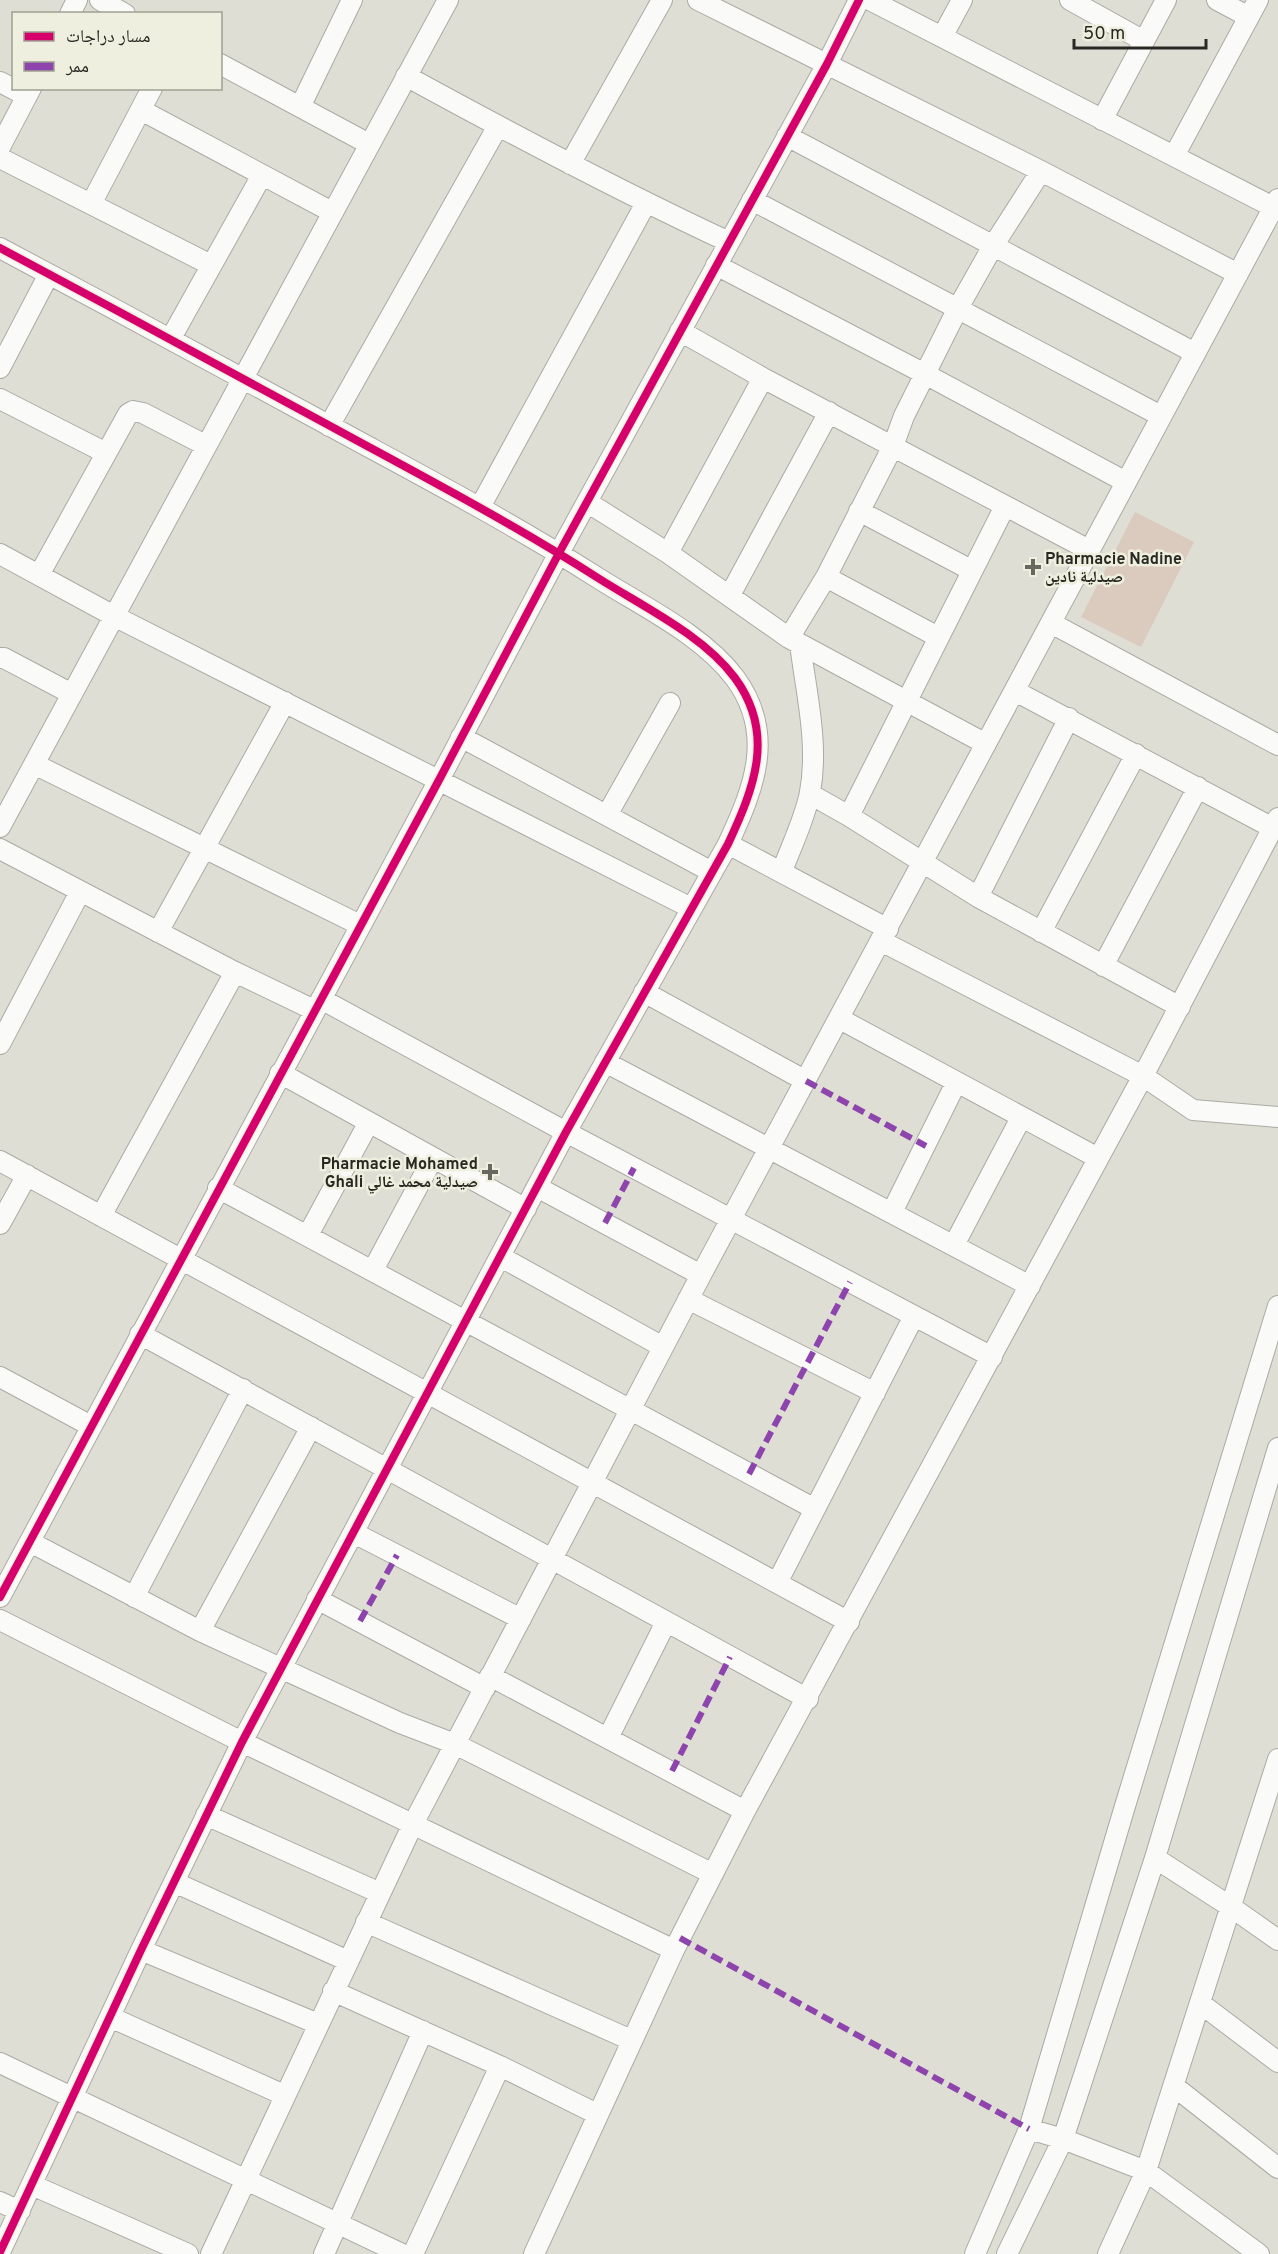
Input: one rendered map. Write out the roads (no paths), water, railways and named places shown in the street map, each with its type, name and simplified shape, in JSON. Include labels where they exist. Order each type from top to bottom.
[{"type":"street","points":[[100,0],[121,12]]},
{"type":"street","points":[[300,107],[352,0]]},
{"type":"street","points":[[0,827],[448,0]]},
{"type":"street","points":[[570,164],[662,0]]},
{"type":"street","points":[[698,0],[1041,171],[1238,274]]},
{"type":"street","points":[[0,1597],[559,553],[859,0]]},
{"type":"street","points":[[211,2254],[412,1826],[688,1299],[924,863],[1276,203],[1102,120],[870,0]]},
{"type":"street","points":[[942,37],[962,0]]},
{"type":"street","points":[[1070,0],[1144,41]]},
{"type":"street","points":[[1102,120],[1167,0]]},
{"type":"street","points":[[1174,156],[1253,9],[1217,0]]},
{"type":"street","points":[[222,65],[369,144]]},
{"type":"street","points":[[406,75],[570,164],[729,242]]},
{"type":"street","points":[[91,204],[151,90]]},
{"type":"street","points":[[0,147],[29,92]]},
{"type":"street","points":[[141,110],[332,212]]},
{"type":"street","points":[[329,426],[498,126]]},
{"type":"street","points":[[787,136],[1195,353]]},
{"type":"street","points":[[0,158],[211,265]]},
{"type":"street","points":[[782,871],[810,794],[813,749],[794,641],[893,446],[904,416],[958,308],[993,246],[1041,171]]},
{"type":"street","points":[[171,338],[262,175]]},
{"type":"street","points":[[752,200],[1161,416]]},
{"type":"street","points":[[480,507],[646,203]]},
{"type":"street","points":[[0,248],[171,338],[480,507],[559,553],[700,644],[735,679],[748,702],[756,725],[758,750],[755,778],[746,806],[728,843],[566,1132],[281,1667],[141,1950],[0,2252]]},
{"type":"street","points":[[716,266],[925,374],[1126,482]]},
{"type":"street","points":[[0,368],[49,274]]},
{"type":"street","points":[[680,331],[763,378],[1089,550]]},
{"type":"street","points":[[668,553],[763,378]]},
{"type":"street","points":[[0,399],[106,453]]},
{"type":"street","points":[[39,575],[128,414],[133,411],[143,413],[205,445]]},
{"type":"street","points":[[730,594],[829,412]]},
{"type":"street","points":[[587,502],[730,594],[794,641],[986,744]]},
{"type":"street","points":[[849,816],[1005,506]]},
{"type":"street","points":[[860,511],[971,570]]},
{"type":"street","points":[[0,554],[114,616],[692,908]]},
{"type":"street","points":[[826,577],[938,637]]},
{"type":"street","points":[[1051,623],[1278,745]]},
{"type":"street","points":[[0,658],[72,694]]},
{"type":"street","points":[[534,2254],[631,2040],[713,1874],[1180,1007],[1275,823],[1198,787],[1015,691]]},
{"type":"street","points":[[158,932],[285,702]]},
{"type":"street","points":[[607,815],[670,703]]},
{"type":"street","points":[[978,897],[1069,718]]},
{"type":"street","points":[[461,737],[712,872]]},
{"type":"street","points":[[1041,932],[1136,754]]},
{"type":"street","points":[[34,764],[360,925]]},
{"type":"street","points":[[1103,966],[1198,787]]},
{"type":"street","points":[[810,794],[978,897],[1180,1007]]},
{"type":"street","points":[[728,843],[782,871],[885,935],[1143,1076],[1193,1110],[1278,1117]]},
{"type":"street","points":[[0,849],[235,972],[318,1004],[992,1357]]},
{"type":"street","points":[[0,1044],[80,892]]},
{"type":"street","points":[[102,1216],[235,972]]},
{"type":"street","points":[[644,992],[806,1082]]},
{"type":"street","points":[[840,1019],[1098,1158]]},
{"type":"street","points":[[605,1062],[1030,1286]]},
{"type":"street","points":[[280,1073],[526,1209]]},
{"type":"street","points":[[892,1212],[957,1083]]},
{"type":"street","points":[[954,1245],[1021,1118]]},
{"type":"street","points":[[308,1235],[369,1122]]},
{"type":"street","points":[[374,1270],[433,1158]]},
{"type":"street","points":[[0,1161],[849,1622]]},
{"type":"street","points":[[0,1224],[27,1175]]},
{"type":"street","points":[[537,1187],[701,1275]]},
{"type":"street","points":[[218,1188],[815,1509]]},
{"type":"street","points":[[501,1257],[663,1347]]},
{"type":"street","points":[[688,1299],[875,1393]]},
{"type":"street","points":[[975,2254],[1029,2129],[1134,1773],[1278,1306]]},
{"type":"street","points":[[777,1583],[914,1316]]},
{"type":"street","points":[[140,1334],[808,1699]]},
{"type":"street","points":[[0,1377],[91,1426]]},
{"type":"street","points":[[134,1597],[243,1389]]},
{"type":"street","points":[[200,1631],[310,1427]]},
{"type":"street","points":[[1007,2254],[1063,2139],[1155,1858],[1278,1448]]},
{"type":"street","points":[[354,1533],[520,1619]]},
{"type":"street","points":[[30,1542],[200,1631],[400,1723],[455,1744],[713,1874]]},
{"type":"street","points":[[318,1599],[608,1738],[746,1811]]},
{"type":"street","points":[[0,1620],[242,1743],[674,1950]]},
{"type":"street","points":[[608,1738],[666,1622]]},
{"type":"street","points":[[1129,2254],[1111,2248],[1146,2171],[1175,2087],[1278,1759]]},
{"type":"street","points":[[206,1815],[380,1893]]},
{"type":"street","points":[[1155,1858],[1278,1940]]},
{"type":"street","points":[[174,1882],[348,1961]]},
{"type":"street","points":[[366,1922],[631,2040]]},
{"type":"street","points":[[141,1950],[318,2024]]},
{"type":"street","points":[[333,1991],[500,2066],[597,2114]]},
{"type":"street","points":[[1200,2003],[1278,2062]]},
{"type":"street","points":[[111,2017],[284,2095]]},
{"type":"street","points":[[324,2254],[423,2031]]},
{"type":"street","points":[[0,2063],[247,2178],[402,2254]]},
{"type":"street","points":[[413,2254],[500,2066]]},
{"type":"street","points":[[1175,2087],[1278,2168]]},
{"type":"street","points":[[1029,2129],[1063,2139],[1146,2171],[1259,2254]]},
{"type":"street","points":[[32,2185],[188,2254]]},
{"type":"street","points":[[0,2202],[20,2211]]},
{"type":"place","name":"Pharmacie Nadine صيدلية نادين","points":[[1033,567]]},
{"type":"place","name":"Pharmacie Mohamed Ghali صيدلية محمد غالي","points":[[490,1172]]}]
